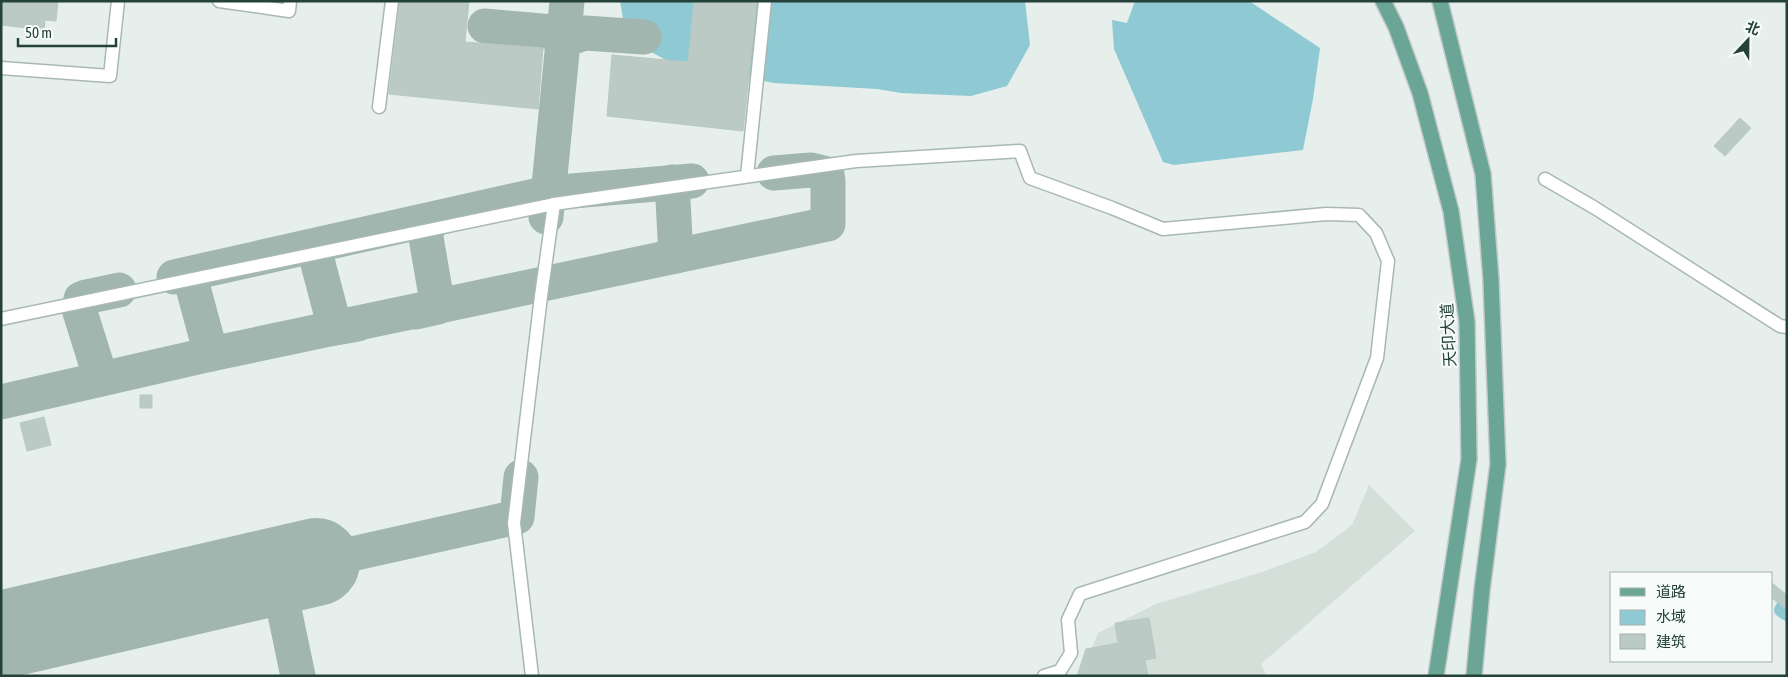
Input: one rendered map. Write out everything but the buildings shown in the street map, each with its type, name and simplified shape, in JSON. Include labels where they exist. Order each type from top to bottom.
[{"type":"main road","name":"天印大道","points":[[1383,1],[1396,28],[1420,93],[1451,211],[1467,322],[1469,459],[1436,676]]},
{"type":"main road","points":[[1440,1],[1483,174],[1491,280],[1498,464],[1482,590],[1474,676]]},
{"type":"lane","points":[[1,68],[110,76],[118,1]]},
{"type":"lane","points":[[219,1],[289,10],[290,1]]},
{"type":"lane","points":[[379,107],[392,1]]},
{"type":"lane","points":[[747,176],[765,1]]},
{"type":"lane","points":[[1,319],[554,204],[856,161],[1020,151],[1030,178],[1163,229],[1326,214],[1359,215],[1376,233],[1388,261],[1377,358],[1322,504],[1305,522],[1080,594],[1068,620],[1071,652],[1060,671],[1044,676]]},
{"type":"lane","points":[[1545,179],[1595,208],[1780,326],[1787,327]]},
{"type":"lane","points":[[532,676],[514,523],[554,204]]},
{"type":"shaded area","points":[[1369,485],[1415,531],[1261,664],[1267,676],[1080,676],[1098,633],[1156,604],[1259,573],[1316,552],[1352,525]]},
{"type":"water","points":[[620,1],[1025,1],[1030,45],[1007,86],[971,96],[901,93],[877,89],[774,83],[673,64],[635,43],[623,19]]},
{"type":"water","points":[[1135,1],[1249,1],[1320,48],[1303,150],[1174,165],[1163,162],[1114,49],[1112,20],[1127,23]]},
{"type":"waterway","points":[[1787,600],[1781,610],[1787,614]]},
{"type":"taxiway","points":[[546,217],[567,1]]},
{"type":"taxiway","points":[[485,26],[553,32],[563,40],[585,33],[644,37]]},
{"type":"taxiway","points":[[1,402],[211,354],[828,224],[827,174],[811,170],[774,173]]},
{"type":"taxiway","points":[[174,277],[548,193],[692,181]]},
{"type":"taxiway","points":[[672,182],[676,256]]},
{"type":"taxiway","points":[[416,312],[438,307],[425,232],[434,219]]},
{"type":"taxiway","points":[[323,244],[317,253],[317,260],[335,328],[358,324]]},
{"type":"taxiway","points":[[196,273],[191,280],[211,354]]},
{"type":"taxiway","points":[[101,379],[79,309],[81,299],[119,290]]},
{"type":"taxiway","points":[[316,562],[517,517],[521,477]]},
{"type":"taxiway","points":[[276,571],[298,676]]},
{"type":"runway","points":[[1,635],[316,562]]}]
